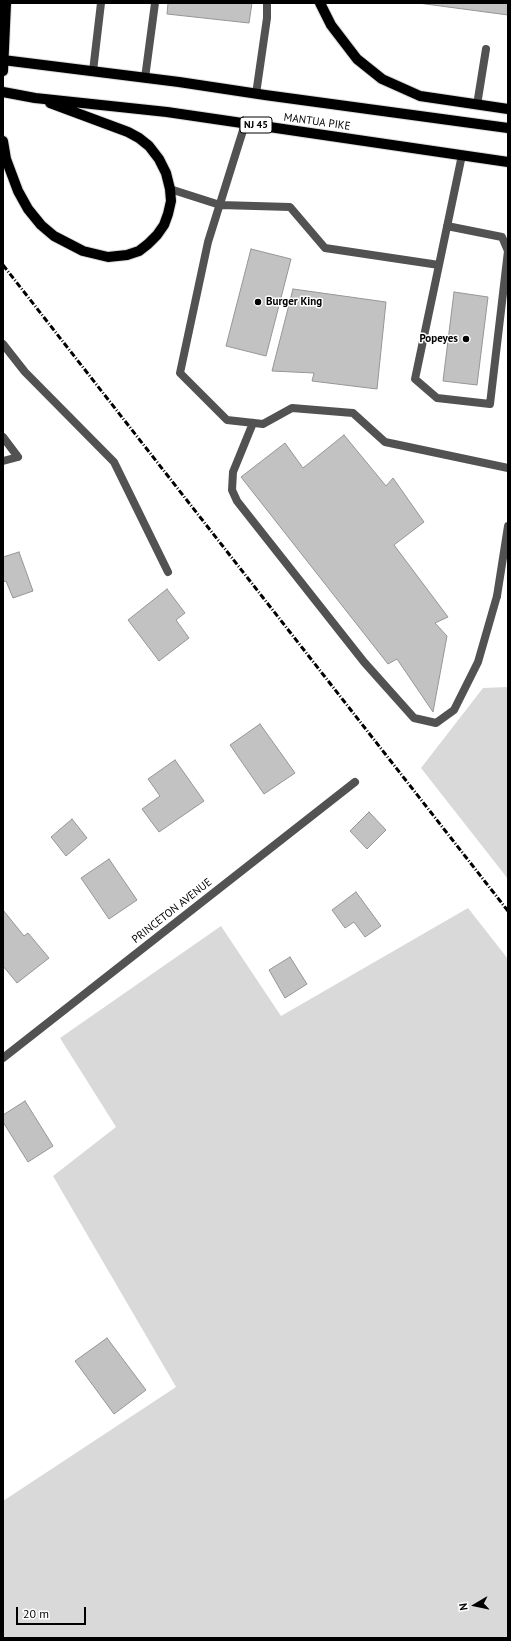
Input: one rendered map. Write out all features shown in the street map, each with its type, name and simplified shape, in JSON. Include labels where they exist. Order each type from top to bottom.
[{"type":"main road","points":[[3,64],[6,3]]},
{"type":"main road","points":[[320,3],[331,25],[357,59],[382,79],[420,96],[508,109]]},
{"type":"main road","name":"MANTUA PIKE","points":[[3,64],[93,71],[508,128]]},
{"type":"main road","name":"MANTUA PIKE","points":[[3,92],[35,98],[167,112],[508,162]]},
{"type":"main road","points":[[3,141],[11,175],[28,209],[41,225],[54,236],[83,251],[99,256],[118,257],[138,251],[157,235],[164,225],[168,214],[170,189],[166,173],[159,159],[149,146],[128,132],[35,98]]},
{"type":"street","points":[[93,71],[101,3]]},
{"type":"street","points":[[145,78],[155,3]]},
{"type":"street","points":[[256,94],[267,18],[267,3]]},
{"type":"street","points":[[477,105],[486,49]]},
{"type":"street","points":[[245,124],[208,242],[180,373],[227,420],[263,424],[292,408],[353,413],[385,442],[508,468]]},
{"type":"street","points":[[447,226],[502,237],[508,251],[504,312],[490,404],[437,398],[415,379],[447,226],[462,155]]},
{"type":"street","points":[[170,189],[220,204],[290,207],[325,248],[439,265]]},
{"type":"street","points":[[3,344],[25,372],[114,462],[168,572]]},
{"type":"street","points":[[253,423],[233,472],[232,490],[237,501],[364,662],[414,718],[436,723],[454,710],[478,662],[497,596],[508,526]]},
{"type":"street","points":[[3,437],[18,457],[3,461]]},
{"type":"street","name":"PRINCETON AVENUE","points":[[3,1058],[355,782]]},
{"type":"shaded area","points":[[508,687],[508,879],[421,768],[483,688]]},
{"type":"shaded area","points":[[468,908],[508,959],[508,1638],[3,1638],[3,1501],[176,1387],[53,1176],[116,1127],[60,1038],[221,926],[281,1016]]},
{"type":"building","points":[[168,3],[252,3],[249,23],[167,14]]},
{"type":"building","points":[[418,3],[508,3],[508,15]]},
{"type":"building","name":"Burger King","points":[[251,249],[291,259],[266,356],[226,346]]},
{"type":"building","points":[[293,289],[386,302],[377,389],[312,381],[314,373],[272,371]]},
{"type":"building","name":"Popeyes","points":[[454,292],[488,297],[477,385],[443,381]]},
{"type":"building","points":[[344,435],[386,486],[393,478],[424,522],[394,545],[448,617],[435,623],[447,636],[433,712],[397,659],[388,664],[241,477],[285,443],[303,468]]},
{"type":"building","points":[[19,552],[33,591],[13,598],[6,581],[3,582],[3,557]]},
{"type":"building","points":[[167,589],[185,613],[176,620],[189,638],[159,661],[128,620]]},
{"type":"building","points":[[260,724],[295,773],[264,794],[230,745]]},
{"type":"building","points":[[175,760],[204,801],[159,832],[142,809],[160,796],[148,779]]},
{"type":"building","points":[[369,812],[386,830],[367,849],[350,831]]},
{"type":"building","points":[[72,819],[87,838],[66,856],[51,837]]},
{"type":"building","points":[[109,859],[137,900],[109,919],[81,878]]},
{"type":"building","points":[[356,892],[381,926],[365,937],[354,922],[345,928],[332,910]]},
{"type":"building","points":[[3,910],[24,936],[28,933],[49,958],[17,983],[3,966]]},
{"type":"building","points":[[290,957],[307,984],[285,998],[269,970]]},
{"type":"building","points":[[25,1101],[53,1146],[28,1162],[3,1122],[3,1115]]},
{"type":"building","points":[[107,1338],[146,1390],[114,1414],[75,1361]]},
{"type":"railway","points":[[3,265],[508,911]]},
{"type":"place","name":"Burger King","points":[[258,302]]},
{"type":"place","name":"Popeyes","points":[[466,339]]}]
